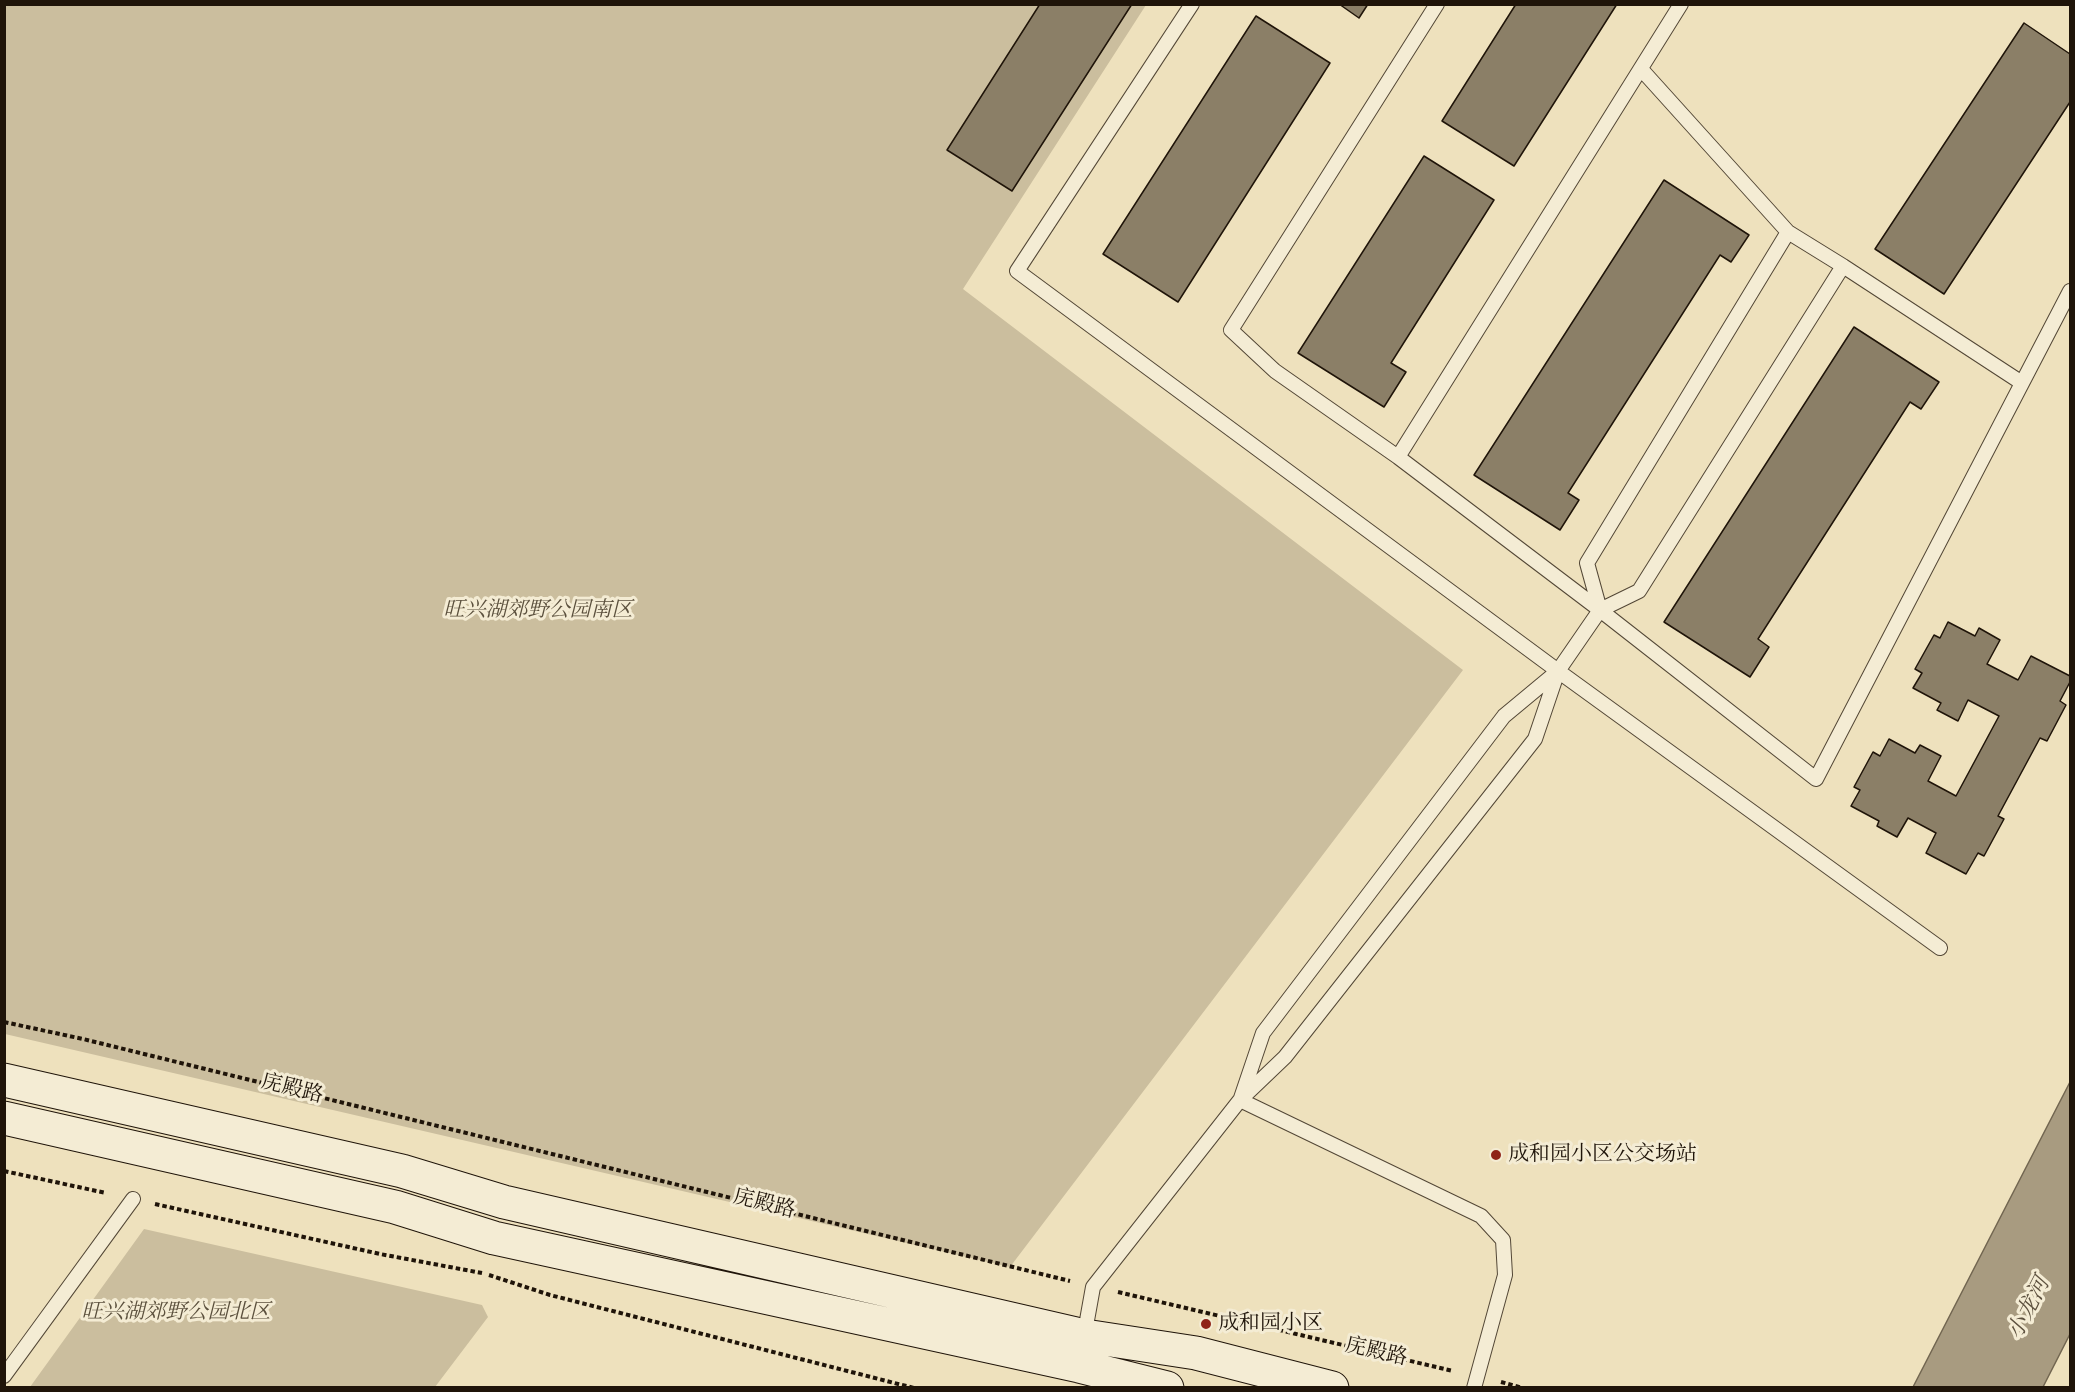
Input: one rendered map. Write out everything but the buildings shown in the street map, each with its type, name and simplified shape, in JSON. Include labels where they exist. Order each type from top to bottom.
[{"type":"main road","name":"庑殿路","points":[[4,1080],[402,1171],[504,1202],[1082,1351],[1167,1388]]},
{"type":"main road","name":"庑殿路","points":[[4,1118],[394,1207],[494,1238],[1082,1351],[1196,1353],[1332,1388]]},
{"type":"lane","points":[[1192,4],[1017,271],[1558,671],[1940,948]]},
{"type":"lane","points":[[1437,4],[1231,330],[1275,371],[1398,457],[1600,610],[1815,779],[2070,291]]},
{"type":"lane","points":[[1398,457],[1681,4]]},
{"type":"lane","points":[[1641,69],[1788,232],[2022,383]]},
{"type":"lane","points":[[1600,610],[1587,563],[1788,232]]},
{"type":"lane","points":[[1240,1100],[1263,1033],[1504,716],[1558,671],[1600,610],[1639,591],[1843,266]]},
{"type":"lane","points":[[1082,1351],[1093,1287],[1240,1100],[1285,1057],[1535,739],[1558,671]]},
{"type":"lane","points":[[1240,1100],[1481,1216],[1503,1240],[1505,1275],[1475,1382]]},
{"type":"lane","points":[[4,1376],[133,1199]]},
{"type":"path","name":"庑殿路","points":[[4,1022],[83,1039],[1093,1287],[1146,1298],[1475,1382],[1523,1388]]},
{"type":"path","points":[[4,1171],[380,1254],[486,1274],[550,1295],[914,1388]]},
{"type":"green space","name":"旺兴湖郊野公园南区","points":[[5,5],[1146,5],[963,289],[1463,670],[1010,1267],[5,1034]]},
{"type":"green space","name":"旺兴湖郊野公园北区","points":[[144,1229],[482,1305],[488,1317],[435,1387],[30,1387]]},
{"type":"water","name":"小龙河","points":[[2070,1082],[2070,1334],[2043,1387],[1913,1387]]},
{"type":"place","name":"成和园小区公交场站","points":[[1496,1155]]},
{"type":"place","name":"成和园小区","points":[[1206,1324]]}]
